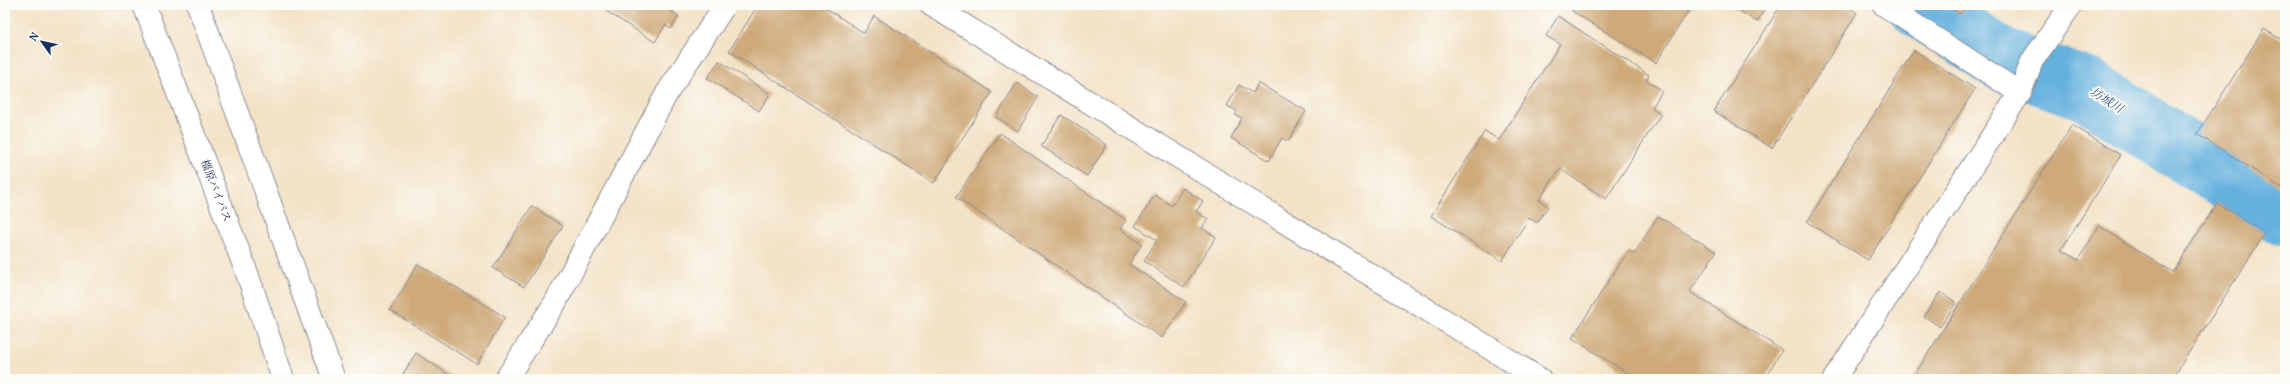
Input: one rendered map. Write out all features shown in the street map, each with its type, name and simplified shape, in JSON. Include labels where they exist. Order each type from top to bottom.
[{"type":"main road","name":"橿原バイパス","points":[[144,5],[247,273],[283,379]]},
{"type":"main road","points":[[198,5],[334,379]]},
{"type":"main road","points":[[506,379],[555,303],[667,93],[725,5]]},
{"type":"main road","points":[[931,5],[1540,379]]},
{"type":"main road","points":[[1884,5],[2026,78]]},
{"type":"main road","points":[[1834,379],[2071,5]]},
{"type":"building","points":[[610,5],[675,5],[672,12],[679,16],[671,29],[665,25],[655,42],[606,11]]},
{"type":"building","points":[[758,5],[821,5],[864,33],[874,16],[992,92],[934,183],[729,51]]},
{"type":"building","points":[[1576,5],[1692,5],[1656,63],[1572,11]]},
{"type":"building","points":[[1730,5],[1767,5],[1757,22]]},
{"type":"building","points":[[1781,5],[1845,5],[1857,13],[1772,148],[1714,111]]},
{"type":"building","points":[[1947,5],[1966,5],[1960,14]]},
{"type":"building","points":[[1558,16],[1649,75],[1646,80],[1662,91],[1652,108],[1661,114],[1606,199],[1560,169],[1539,200],[1548,206],[1537,223],[1529,218],[1502,261],[1431,216],[1485,131],[1499,140],[1560,44],[1546,36]]},
{"type":"building","points":[[2264,29],[2285,42],[2285,190],[2197,134]]},
{"type":"building","points":[[1914,50],[1975,89],[1868,260],[1807,222]]},
{"type":"building","points":[[719,61],[770,94],[759,111],[707,78]]},
{"type":"building","points":[[1017,83],[1038,97],[1018,131],[996,117]]},
{"type":"building","points":[[1258,83],[1306,111],[1288,141],[1282,138],[1269,161],[1231,138],[1242,118],[1235,115],[1237,111],[1227,106],[1239,85],[1253,93]]},
{"type":"building","points":[[1061,115],[1107,145],[1087,176],[1041,146]]},
{"type":"building","points":[[2072,125],[2121,155],[2061,250],[2078,260],[2099,226],[2173,272],[2217,203],[2265,233],[2172,379],[1912,379]]},
{"type":"building","points":[[1000,133],[1126,220],[1120,229],[1142,244],[1129,264],[1186,302],[1162,338],[956,197]]},
{"type":"building","points":[[1183,188],[1203,201],[1196,212],[1208,219],[1202,228],[1216,237],[1184,287],[1144,261],[1157,240],[1135,226],[1155,195],[1172,206]]},
{"type":"building","points":[[532,206],[563,226],[524,287],[493,268]]},
{"type":"building","points":[[1658,216],[1716,252],[1690,292],[1782,350],[1764,379],[1637,379],[1572,338],[1628,251],[1634,254]]},
{"type":"building","points":[[418,264],[505,317],[477,364],[390,310]]},
{"type":"building","points":[[1940,292],[1956,302],[1940,327],[1924,316]]},
{"type":"building","points":[[416,353],[454,378],[454,379],[400,379]]},
{"type":"waterway","name":"坊城川","points":[[1918,5],[2000,59],[2088,90],[2285,215]]}]
